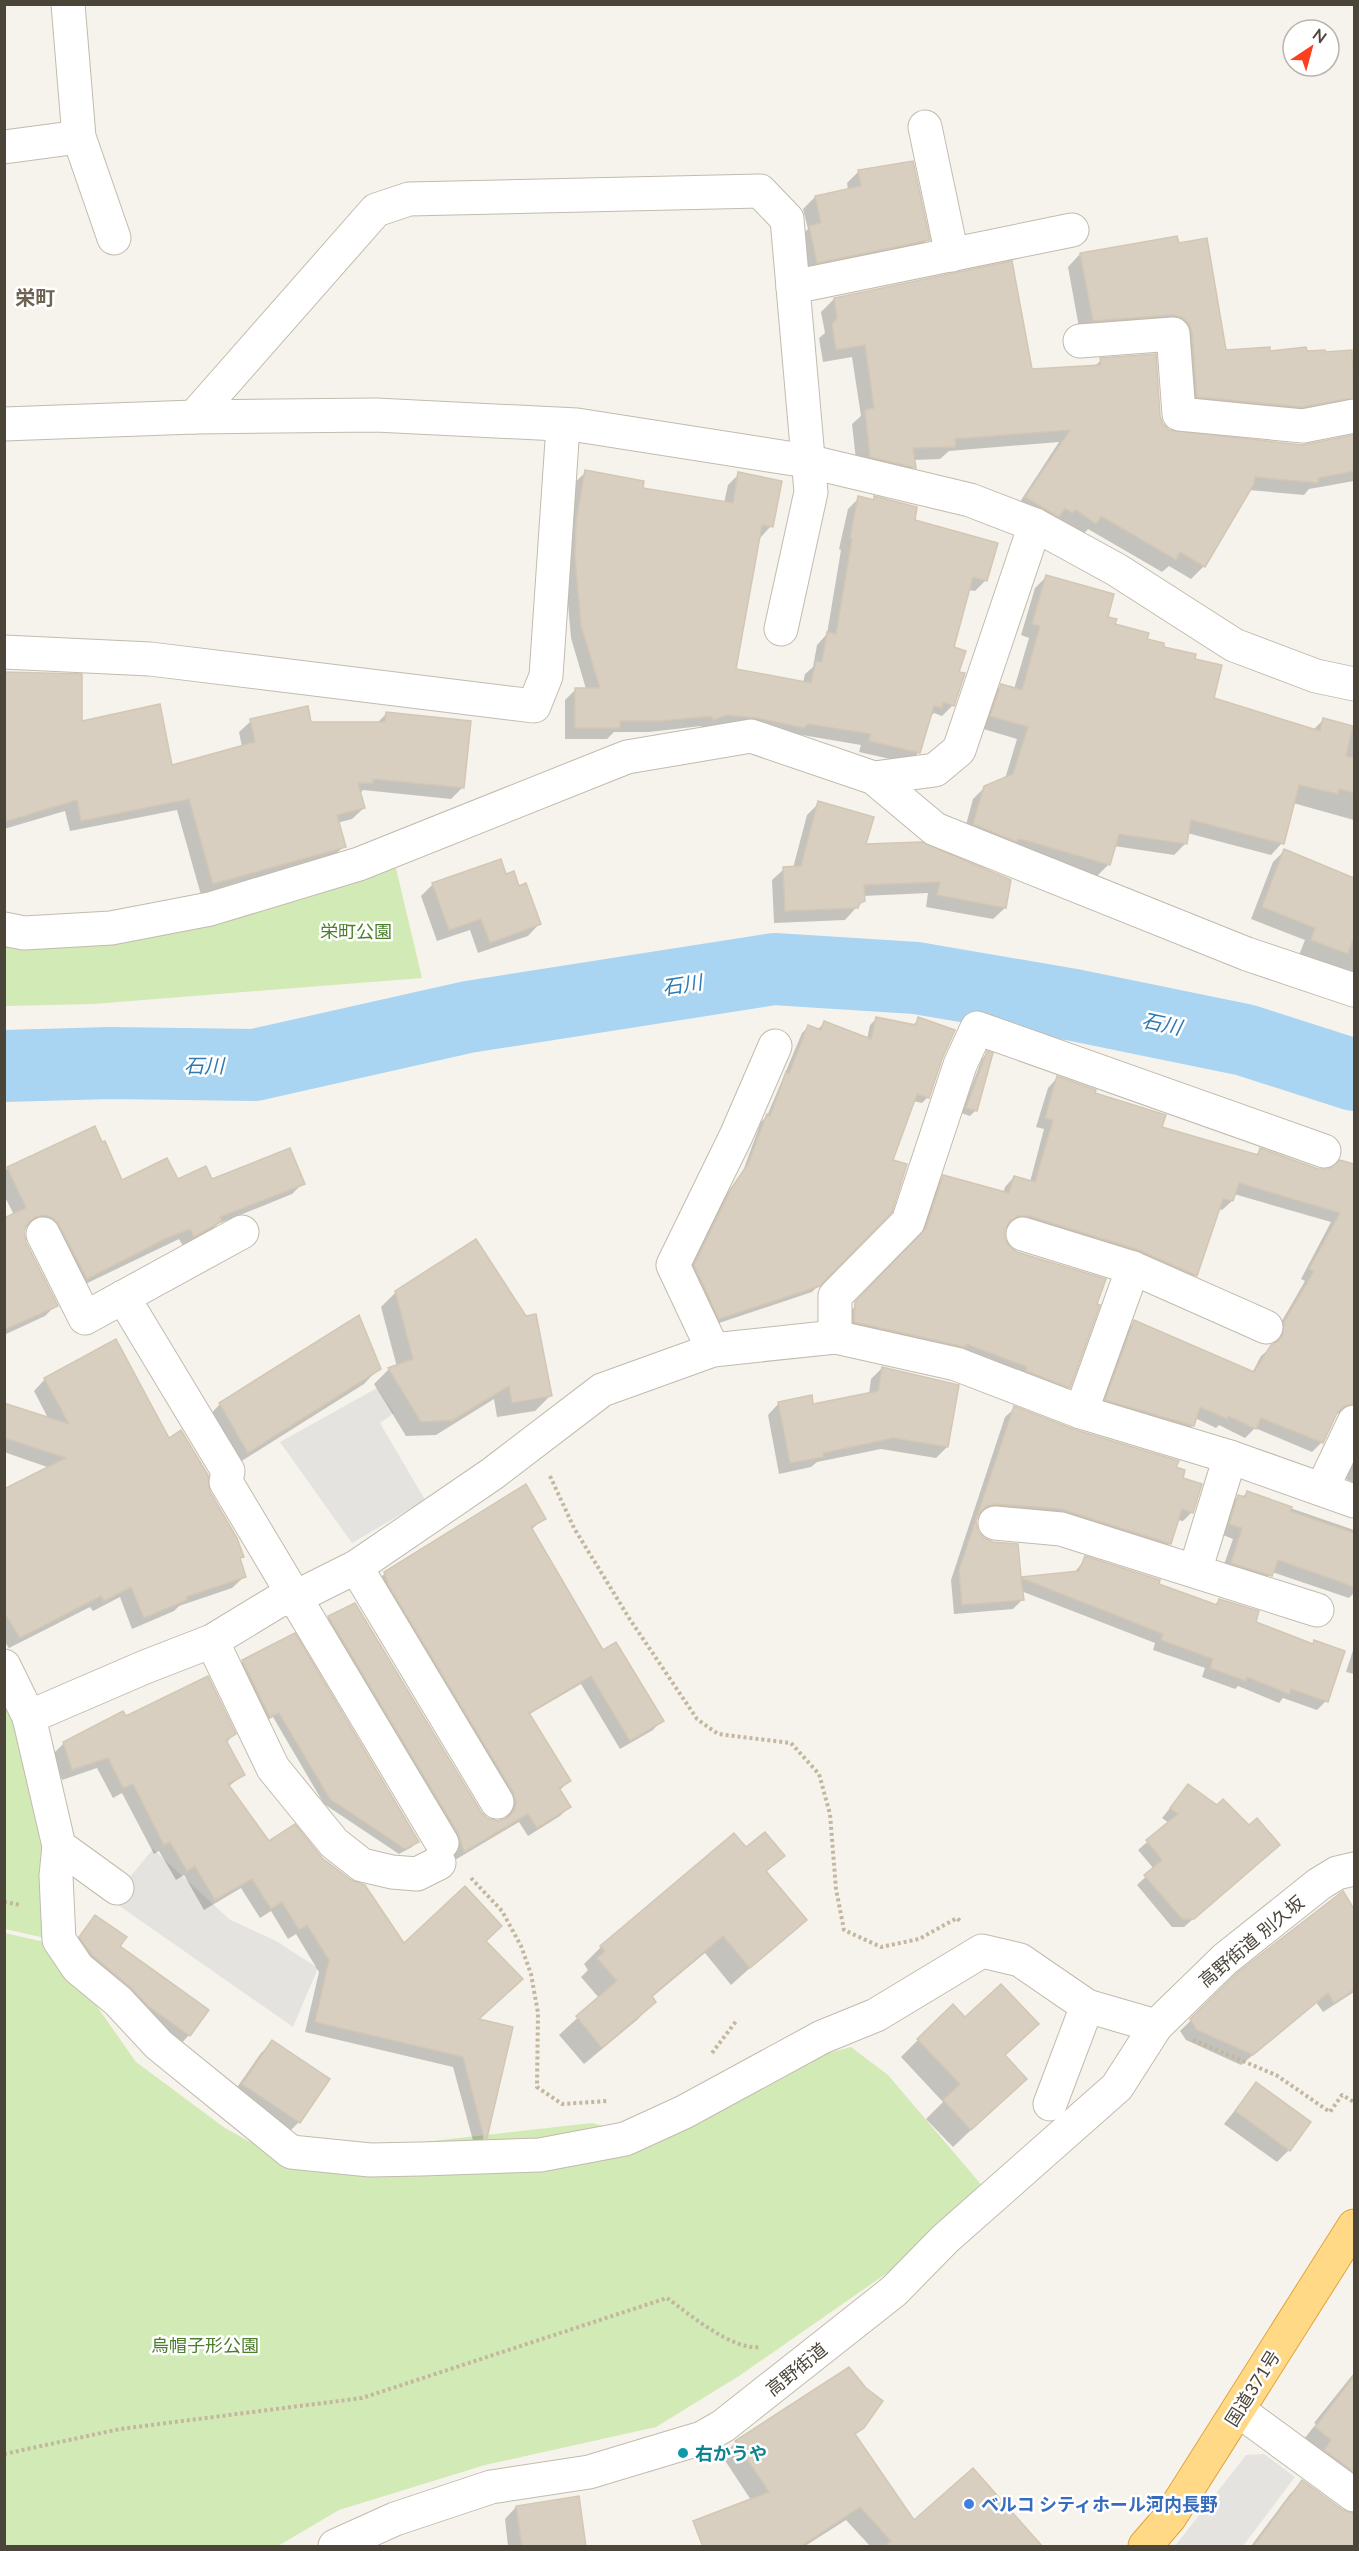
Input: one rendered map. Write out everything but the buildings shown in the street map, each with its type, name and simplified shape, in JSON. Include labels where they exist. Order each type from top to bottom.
[{"type":"highway","name":"国道371号","points":[[1145,2547],[1170,2517],[1353,2233]]},
{"type":"street","points":[[68,4],[79,137],[114,238]]},
{"type":"street","points":[[925,127],[952,255]]},
{"type":"street","points":[[4,147],[79,137]]},
{"type":"street","points":[[194,417],[376,210],[409,199],[760,191],[787,219],[811,492],[781,629]]},
{"type":"street","points":[[793,287],[1071,230]]},
{"type":"street","points":[[1080,341],[1173,334],[1179,414],[1303,426],[1354,416]]},
{"type":"street","points":[[4,424],[194,417],[376,415],[578,425],[807,461],[970,500],[1035,525],[1117,570],[1234,645],[1316,676],[1354,684]]},
{"type":"street","points":[[4,652],[150,659],[534,706],[546,676],[562,426]]},
{"type":"street","points":[[874,778],[935,770],[959,750],[1035,525]]},
{"type":"street","points":[[4,929],[24,933],[111,928],[210,909],[359,864],[627,757],[752,736],[874,778],[935,829],[1247,954],[1354,990]]},
{"type":"street","points":[[835,1336],[835,1296],[908,1222],[960,1065],[976,1028],[1324,1150]]},
{"type":"street","points":[[713,1350],[673,1265],[736,1136],[775,1046]]},
{"type":"street","points":[[43,1234],[86,1318],[242,1232]]},
{"type":"street","points":[[1023,1234],[1133,1268],[1266,1327]]},
{"type":"street","points":[[1081,1412],[1133,1268]]},
{"type":"street","points":[[123,1297],[228,1471],[226,1482],[296,1597],[440,1853],[417,1874],[393,1872],[362,1865],[334,1843],[273,1768],[212,1641]]},
{"type":"street","points":[[29,1717],[212,1641],[278,1601],[296,1597],[356,1567],[492,1474],[602,1390],[713,1350],[835,1336],[956,1364],[1081,1412],[1230,1457],[1354,1501]]},
{"type":"street","points":[[1323,1489],[1354,1422]]},
{"type":"street","points":[[1195,1571],[1230,1457]]},
{"type":"street","points":[[995,1523],[1061,1528],[1317,1610]]},
{"type":"street","points":[[356,1567],[497,1802]]},
{"type":"street","points":[[4,1666],[29,1717],[59,1846],[56,1876],[59,1940],[78,1968],[118,2001],[159,2045],[291,2152],[370,2160],[540,2155],[625,2139],[684,2112],[822,2037],[876,2015],[982,1951],[1020,1960],[1088,2006],[1156,2026]]},
{"type":"street","points":[[59,1846],[117,1888]]},
{"type":"street","name":"高野街道 別久坂","points":[[1156,2026],[1226,1959],[1319,1884],[1337,1873],[1354,1869]]},
{"type":"street","points":[[1050,2104],[1088,2006]]},
{"type":"street","name":"高野街道","points":[[335,2547],[395,2519],[491,2487],[589,2472],[702,2438],[723,2426],[894,2291],[945,2239],[1117,2087],[1156,2026]]},
{"type":"street","points":[[1238,2410],[1354,2495]]},
{"type":"path","points":[[534,1441],[574,1528],[629,1618],[697,1719],[718,1734],[791,1743],[819,1774],[830,1814],[836,1889],[844,1930],[881,1947],[919,1939],[957,1917],[982,1951]]},
{"type":"path","points":[[440,1853],[448,1855],[502,1911],[521,1946],[531,1974],[538,2013],[537,2087],[562,2104],[610,2101]]},
{"type":"path","points":[[1156,2026],[1276,2075],[1330,2112],[1342,2095],[1354,2102]]},
{"type":"path","points":[[4,2454],[120,2429],[362,2398],[667,2298],[709,2328],[749,2349]]},
{"type":"green space","name":"栄町公園","points":[[395,864],[422,978],[93,1004],[5,1006],[4,942]]},
{"type":"green space","points":[[4,1680],[54,1848],[54,1940],[5,1929]]},
{"type":"green space","name":"烏帽子形公園","points":[[5,1933],[53,1944],[136,2062],[225,2128],[279,2158],[357,2159],[423,2142],[592,2123],[639,2135],[809,2058],[851,2047],[888,2075],[984,2188],[900,2264],[739,2376],[656,2427],[485,2465],[339,2510],[278,2546],[5,2546]]},
{"type":"shaded area","points":[[377,1388],[394,1413],[380,1423],[425,1500],[352,1543],[280,1442]]},
{"type":"shaded area","points":[[153,1849],[229,1919],[276,1941],[318,1968],[293,2027],[111,1900]]},
{"type":"shaded area","points":[[1264,2454],[1295,2477],[1243,2546],[1175,2546],[1246,2455]]},
{"type":"waterway","name":"石川","points":[[4,1066],[110,1063],[255,1065],[468,1017],[774,969],[916,978],[1074,1005],[1245,1040],[1354,1075]]},
{"type":"place","name":"右かうや","points":[[683,2453]]},
{"type":"place","name":"ベルコ シティホール河内長野","points":[[969,2504]]},
{"type":"district","name":"栄町","points":[[35,297]]}]
